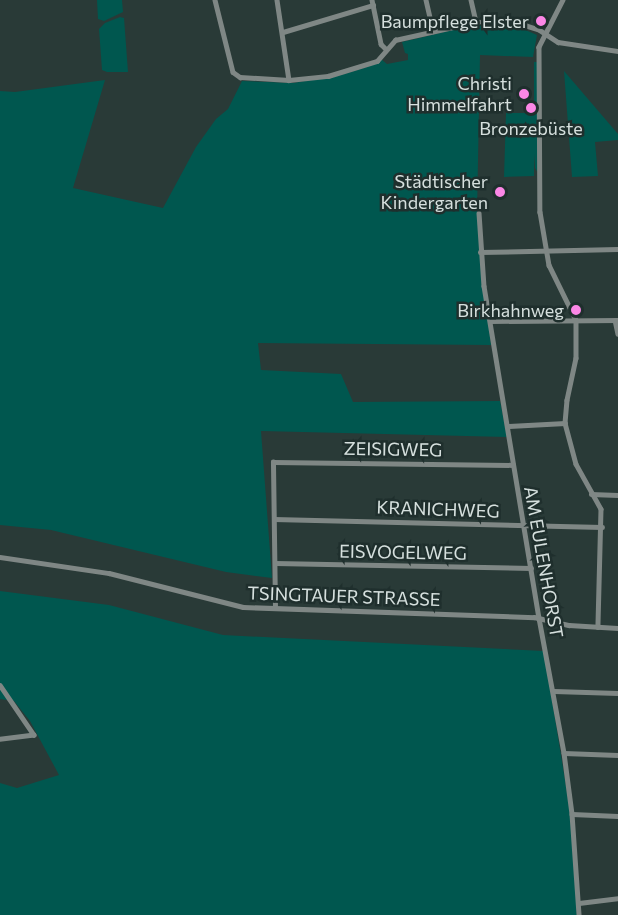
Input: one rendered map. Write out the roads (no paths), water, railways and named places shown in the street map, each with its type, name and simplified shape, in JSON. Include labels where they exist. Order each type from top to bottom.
[{"type":"street","points":[[214,0],[236,76],[289,80],[328,76],[380,59],[395,40],[476,22],[518,23],[558,42],[618,51]]},
{"type":"street","points":[[278,0],[289,80]]},
{"type":"street","points":[[426,0],[433,31]]},
{"type":"street","points":[[471,0],[476,22]]},
{"type":"street","points":[[563,0],[545,34],[539,53],[540,212],[545,250],[554,276],[576,320],[576,358],[565,407],[565,423],[574,458],[591,494],[601,509],[598,627]]},
{"type":"street","points":[[283,32],[372,2],[381,44],[386,49]]},
{"type":"street","name":"AM EULENHORST","points":[[479,213],[480,252],[490,321],[573,814],[579,915]]},
{"type":"street","points":[[480,252],[618,249]]},
{"type":"street","points":[[490,321],[616,320],[618,334]]},
{"type":"street","points":[[509,426],[565,423]]},
{"type":"street","name":"ZEISIGWEG","points":[[274,519],[273,462],[513,465]]},
{"type":"street","points":[[591,494],[618,495]]},
{"type":"street","points":[[274,519],[275,608]]},
{"type":"street","name":"KRANICHWEG","points":[[274,519],[417,520],[523,526],[602,527]]},
{"type":"street","name":"TSINGTAUER STRASSE","points":[[0,557],[108,573],[243,607],[539,618],[548,622],[618,628]]},
{"type":"street","name":"EISVOGELWEG","points":[[275,563],[531,568]]},
{"type":"street","points":[[0,685],[33,735],[0,739]]},
{"type":"street","points":[[554,691],[618,693]]},
{"type":"street","points":[[564,753],[618,755]]},
{"type":"street","points":[[573,814],[618,816]]},
{"type":"street","points":[[579,903],[618,898]]},
{"type":"place","name":"Baumpflege Elster","points":[[541,21]]},
{"type":"place","name":"Christi Himmelfahrt","points":[[524,94]]},
{"type":"place","name":"Bronzebüste","points":[[531,108]]},
{"type":"place","name":"Städtischer Kindergarten","points":[[500,192]]},
{"type":"place","name":"Birkhahnweg","points":[[576,310]]}]
